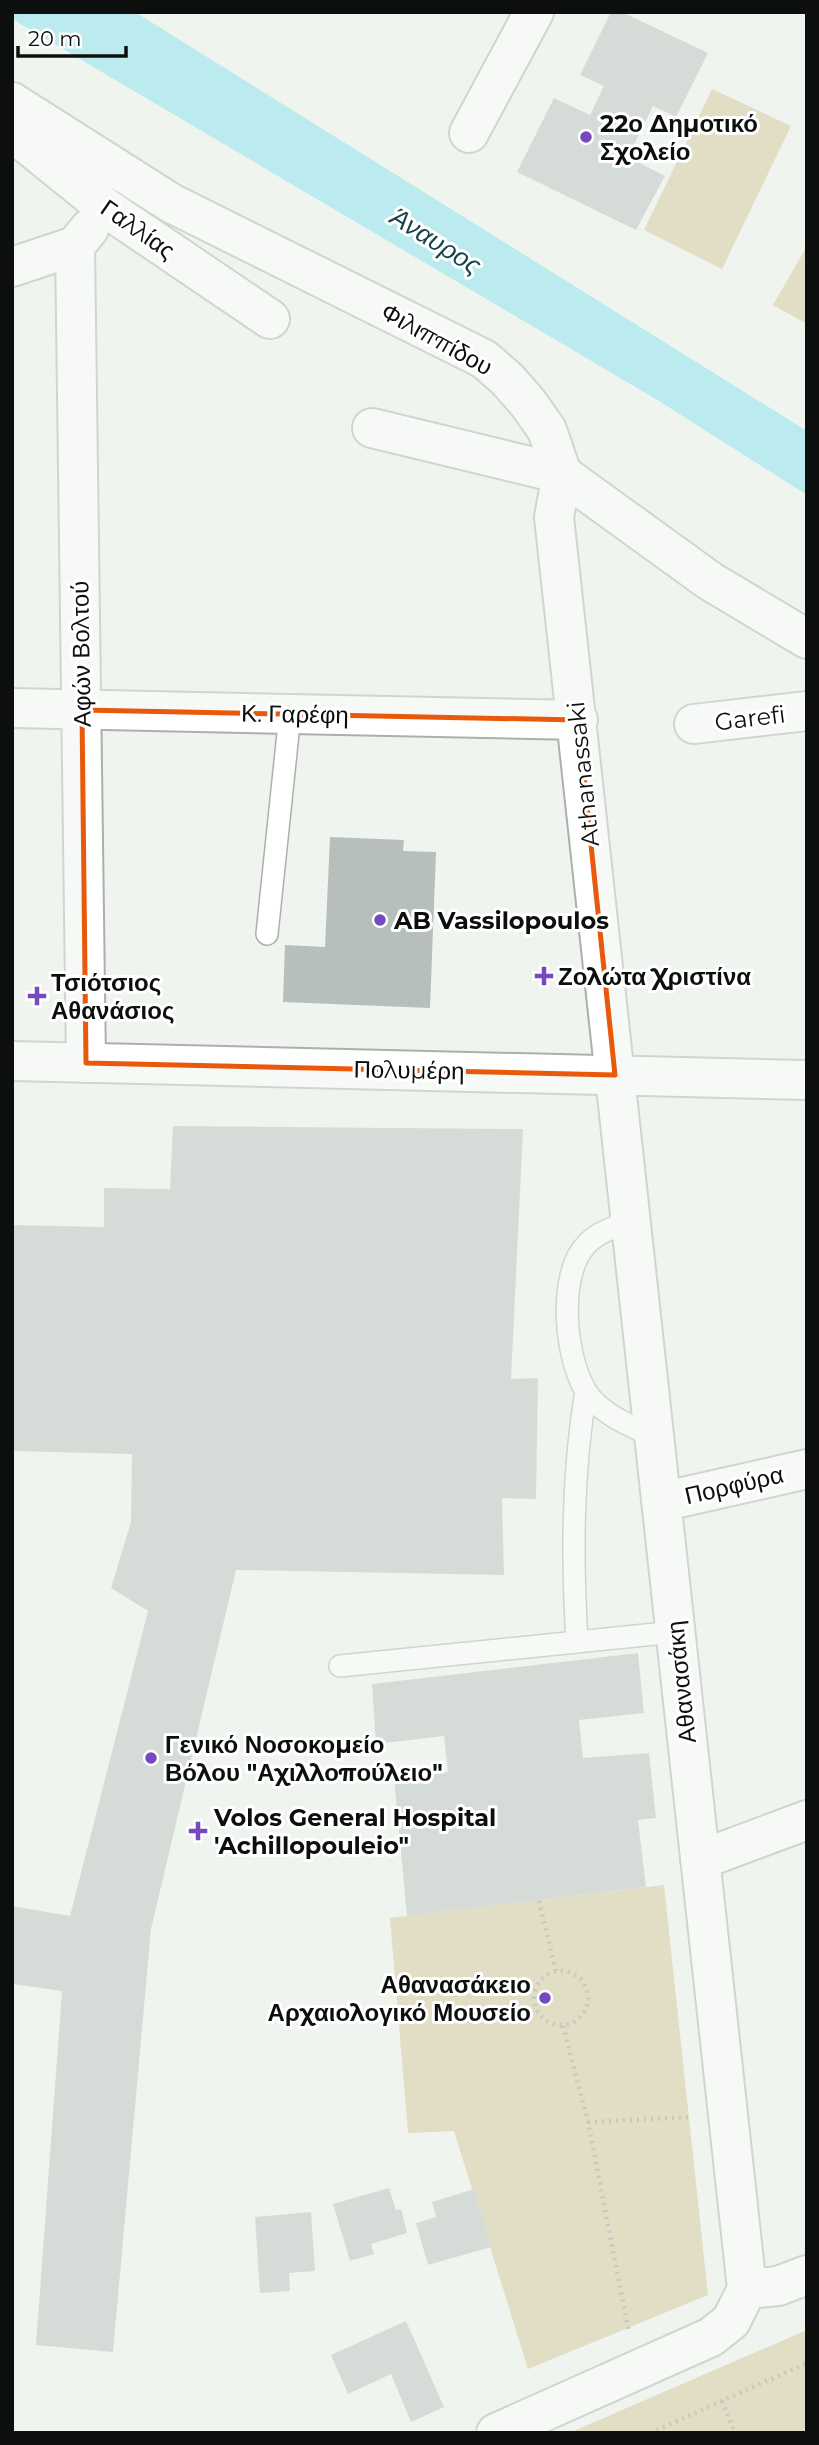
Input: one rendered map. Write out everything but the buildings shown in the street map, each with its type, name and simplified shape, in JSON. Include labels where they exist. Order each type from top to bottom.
[{"type":"street","points":[[469,133],[534,12]]},
{"type":"street","name":"Φιλιππίδου","points":[[12,103],[171,203],[484,359],[528,402],[547,430],[562,474]]},
{"type":"street","name":"Γαλλίας","points":[[12,132],[106,208],[270,319]]},
{"type":"street","points":[[12,267],[75,246],[106,208]]},
{"type":"street","name":"Αφών Βολτού","points":[[75,246],[86,1063]]},
{"type":"street","points":[[372,428],[562,474],[710,581],[807,639]]},
{"type":"street","name":"Athanassaki","points":[[562,474],[554,517],[615,1075]]},
{"type":"street","name":"Κ. Γαρέφη","points":[[12,708],[578,720]]},
{"type":"street","name":"Garefi","points":[[694,724],[807,711]]},
{"type":"street","name":"Πολυμέρη","points":[[12,1061],[807,1080]]},
{"type":"street","name":"Αθανασάκη","points":[[615,1075],[747,2289]]},
{"type":"street","name":"Πορφύρα","points":[[661,1502],[807,1469]]},
{"type":"street","points":[[700,1860],[807,1820]]},
{"type":"street","points":[[496,2433],[722,2330],[742,2304],[747,2289],[778,2286],[807,2275]]},
{"type":"lane","points":[[267,934],[290,714]]},
{"type":"lane","points":[[630,1222],[585,1245],[571,1275],[568,1306],[570,1349],[575,1369],[586,1391],[613,1417],[654,1437]]},
{"type":"lane","points":[[577,1642],[573,1522],[578,1439],[586,1391]]},
{"type":"lane","points":[[340,1666],[675,1632]]},
{"type":"path","points":[[539,1901],[556,1971]]},
{"type":"path","points":[[556,1971],[572,1973],[579,1978],[589,1994],[586,2011],[580,2019],[563,2026],[546,2022],[539,2016],[533,1999],[539,1982],[556,1971]]},
{"type":"path","points":[[563,2026],[588,2122],[628,2328],[639,2368]]},
{"type":"path","points":[[588,2122],[729,2115]]},
{"type":"path","points":[[650,2433],[807,2363]]},
{"type":"path","points":[[722,2401],[735,2433]]},
{"type":"highlighted area","points":[[82,710],[578,720],[615,1075],[86,1063]]},
{"type":"shaded area","points":[[712,89],[791,126],[722,269],[644,230]]},
{"type":"shaded area","points":[[807,246],[807,324],[773,305]]},
{"type":"shaded area","points":[[664,1885],[708,2295],[528,2369],[454,2131],[408,2133],[390,1918]]},
{"type":"shaded area","points":[[807,2330],[807,2433],[569,2433]]},
{"type":"water","name":"Άναυρος","points":[[12,12],[135,12],[807,431],[807,495],[659,401],[12,19]]},
{"type":"place","name":"22ο Δημοτικό Σχολείο","points":[[586,137]]},
{"type":"place","name":"AB Vassilopoulos","points":[[380,920]]},
{"type":"place","name":"Ζολώτα Χριστίνα","points":[[544,976]]},
{"type":"place","name":"Τσιότσιος Αθανάσιος","points":[[37,996]]},
{"type":"place","name":"Γενικό Νοσοκομείο Βόλου \"Αχιλλοπούλειο\"","points":[[151,1758]]},
{"type":"place","name":"Volos General Hospital 'Achillopouleio\"","points":[[198,1831]]},
{"type":"place","name":"Αθανασάκειο Αρχαιολογικό Μουσείο","points":[[545,1998]]}]
